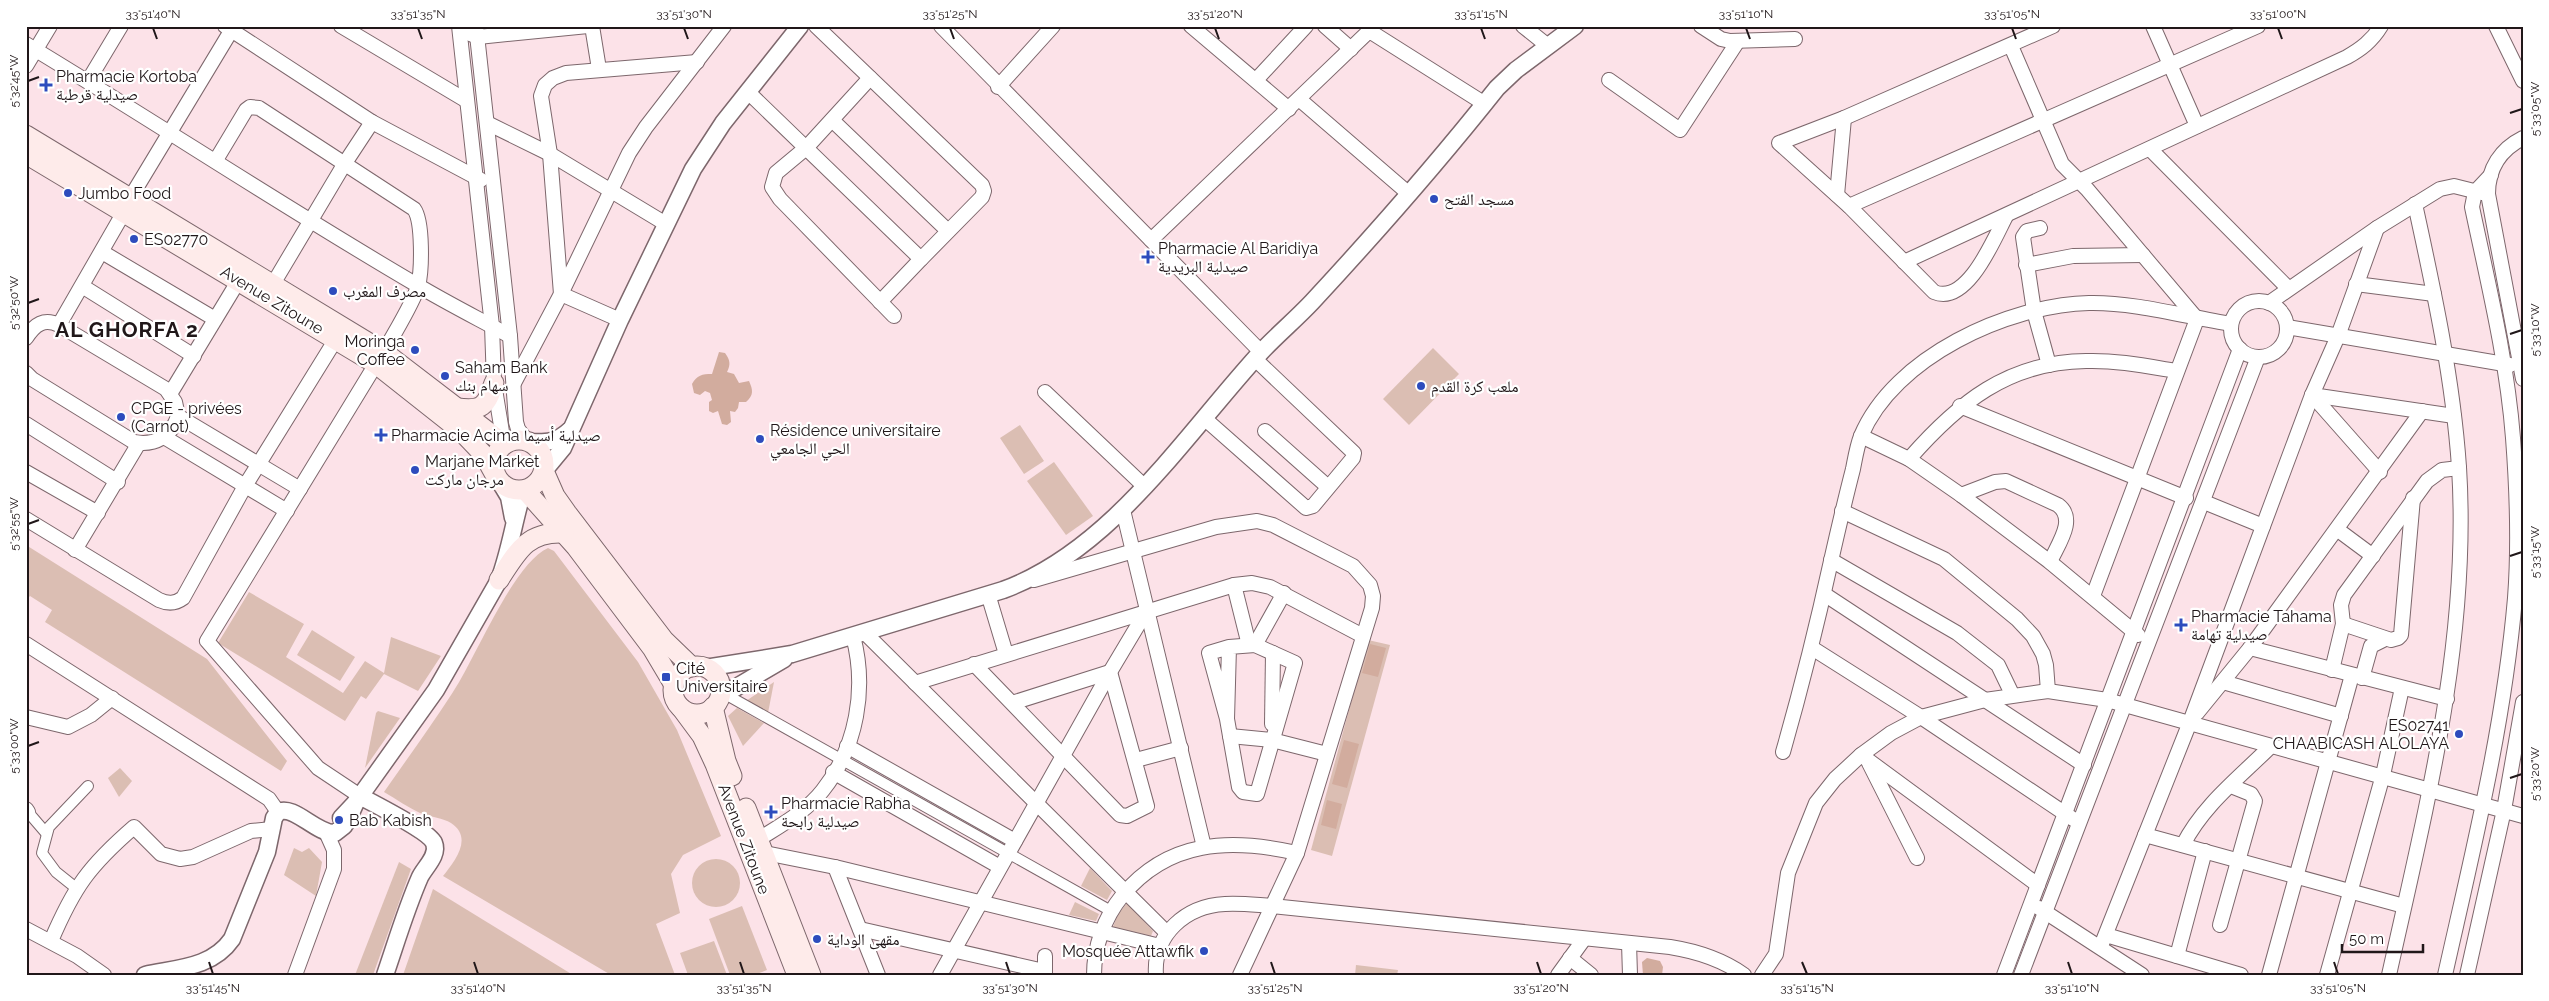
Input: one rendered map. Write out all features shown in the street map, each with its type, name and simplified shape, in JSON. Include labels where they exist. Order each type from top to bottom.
[{"type":"main road","name":"Avenue Zitoune","points":[[26,135],[127,206],[238,280],[336,339],[380,358],[484,454],[497,478]]},
{"type":"main road","name":"Avenue Zitoune","points":[[27,155],[273,284],[456,408],[504,444]]},
{"type":"main road","points":[[456,408],[471,410],[482,406],[489,398],[494,383]]},
{"type":"main road","points":[[544,471],[537,483],[524,490],[514,490],[497,478],[496,454],[504,444],[515,440],[528,442],[542,454],[544,471],[567,513],[664,640],[699,667],[716,676],[719,682],[719,700],[701,714],[682,709],[674,698],[674,685],[680,673],[699,667]]},
{"type":"main road","points":[[524,490],[564,533],[652,648],[674,685]]},
{"type":"main road","points":[[499,580],[519,550],[534,538],[553,532],[564,533]]},
{"type":"main road","name":"Avenue Zitoune","points":[[719,700],[726,761],[762,846],[811,975]]},
{"type":"main road","name":"Avenue Zitoune","points":[[682,709],[694,722],[712,757],[797,975]]},
{"type":"street","points":[[26,66],[31,47],[50,26]]},
{"type":"street","points":[[88,81],[121,26]]},
{"type":"street","points":[[340,26],[467,101]]},
{"type":"street","points":[[504,444],[494,383],[492,326],[457,27],[477,32],[588,26]]},
{"type":"street","points":[[592,26],[599,69]]},
{"type":"street","points":[[514,384],[637,140],[724,26]]},
{"type":"street","points":[[544,471],[563,448],[682,188],[705,150],[800,26]]},
{"type":"street","points":[[816,26],[982,185],[984,191],[982,197],[880,302]]},
{"type":"street","points":[[941,26],[998,87],[1151,240],[1258,356],[1354,453],[1353,458],[1313,506],[1306,508],[1204,418]]},
{"type":"street","points":[[998,87],[1053,26]]},
{"type":"street","points":[[1191,26],[1289,109]]},
{"type":"street","points":[[1256,80],[1306,26]]},
{"type":"street","points":[[1325,26],[1351,48]]},
{"type":"street","points":[[1523,26],[1548,46]]},
{"type":"street","points":[[1018,584],[1058,563],[1123,510],[1258,356],[1311,302],[1408,193],[1484,104],[1516,70],[1575,26]]},
{"type":"street","points":[[1701,26],[1721,39],[1738,41],[1795,39]]},
{"type":"street","points":[[2006,216],[1977,271],[1950,293],[1940,294],[1934,292],[1849,206],[1779,143],[1844,118],[2012,46],[2053,26]]},
{"type":"street","points":[[2153,26],[2197,126]]},
{"type":"street","points":[[1849,206],[2258,26]]},
{"type":"street","points":[[1904,262],[2347,57],[2363,48],[2374,37],[2381,26]]},
{"type":"street","points":[[2496,26],[2523,82]]},
{"type":"street","points":[[59,325],[172,132],[230,28],[372,122],[476,178],[494,184]]},
{"type":"street","points":[[477,32],[510,336],[516,422],[518,429],[528,442],[552,443],[560,440],[570,430]]},
{"type":"street","points":[[1151,240],[1366,34],[1371,32],[1484,104]]},
{"type":"street","points":[[1609,80],[1680,130],[1738,41]]},
{"type":"street","points":[[2012,46],[2062,164],[2197,319]]},
{"type":"street","points":[[31,47],[172,132],[310,221],[418,286],[510,336]]},
{"type":"street","points":[[561,294],[550,154],[541,96],[545,85],[553,78],[566,72],[697,62]]},
{"type":"street","points":[[870,78],[806,148],[776,173],[772,187],[780,199],[894,316]]},
{"type":"street","points":[[748,92],[921,259]]},
{"type":"street","points":[[1299,99],[1408,193]]},
{"type":"street","points":[[216,160],[246,110],[254,107],[264,110],[405,203],[418,214],[421,228],[418,286],[380,358],[207,641],[318,768],[358,799],[425,833],[432,840],[435,848],[434,854],[419,879],[385,975]]},
{"type":"street","points":[[1837,195],[1844,118]]},
{"type":"street","points":[[832,120],[948,231]]},
{"type":"street","points":[[273,284],[345,163],[372,122]]},
{"type":"street","points":[[487,123],[550,154],[666,224]]},
{"type":"street","points":[[2445,975],[2484,804],[2502,704],[2513,616],[2519,480],[2504,364],[2472,207],[2503,150],[2523,138]]},
{"type":"street","points":[[2150,149],[2288,288]]},
{"type":"street","points":[[2269,302],[2281,312],[2287,327],[2285,339],[2279,348],[2270,355],[2258,357],[2240,349],[2234,342],[2231,324],[2237,312],[2248,303],[2269,302],[2377,228],[2448,186],[2481,193]]},
{"type":"street","points":[[2481,193],[2522,373]]},
{"type":"street","points":[[2389,975],[2447,699],[2460,549],[2459,468],[2454,416],[2434,294],[2415,204]]},
{"type":"street","points":[[2040,228],[2027,230],[2024,234],[2026,265],[2034,311],[2049,365]]},
{"type":"street","points":[[2103,940],[2190,722],[2312,395],[2338,336],[2377,228]]},
{"type":"street","points":[[102,252],[215,318]]},
{"type":"street","points":[[2026,265],[2073,256],[2143,255]]},
{"type":"street","points":[[170,394],[238,280]]},
{"type":"street","points":[[2356,284],[2434,294]]},
{"type":"street","points":[[82,286],[194,356]]},
{"type":"street","points":[[561,294],[620,320]]},
{"type":"street","points":[[1783,752],[1812,648],[1842,511],[1861,436],[1878,407],[1921,363],[1957,340],[2034,311],[2090,303],[2119,305],[2231,324]]},
{"type":"street","points":[[2092,596],[2197,319]]},
{"type":"street","points":[[26,374],[140,443],[148,443],[164,437],[171,432],[178,416],[175,402],[170,394],[160,385],[59,325],[46,321],[37,324],[28,333]]},
{"type":"street","points":[[2287,327],[2504,364],[2522,373]]},
{"type":"street","points":[[26,519],[159,600],[172,603],[178,601],[183,598],[245,486],[336,339]]},
{"type":"street","points":[[2004,975],[2066,815],[2132,630],[2186,498],[2240,349]]},
{"type":"street","points":[[2021,975],[2204,502],[2258,357]]},
{"type":"street","points":[[1909,459],[1960,406],[2001,381],[2031,369],[2085,360],[2126,363],[2176,371]]},
{"type":"street","points":[[1045,392],[1144,486]]},
{"type":"street","points":[[2312,395],[2454,416]]},
{"type":"street","points":[[2312,395],[2380,472]]},
{"type":"street","points":[[1960,406],[2186,498]]},
{"type":"street","points":[[2190,722],[2250,648],[2338,530],[2422,411]]},
{"type":"street","points":[[178,416],[300,489]]},
{"type":"street","points":[[26,424],[118,482]]},
{"type":"street","points":[[1265,431],[1328,487]]},
{"type":"street","points":[[1861,436],[1909,459],[1961,495],[2050,562],[2148,644]]},
{"type":"street","points":[[164,437],[286,511]]},
{"type":"street","points":[[76,550],[140,443]]},
{"type":"street","points":[[2332,670],[2342,624],[2342,600],[2413,498],[2436,472],[2459,468]]},
{"type":"street","points":[[26,472],[98,514]]},
{"type":"street","points":[[497,478],[508,497],[514,520]]},
{"type":"street","points":[[1961,495],[1995,482],[2006,482],[2058,504],[2067,515],[2067,522],[2050,562]]},
{"type":"street","points":[[295,975],[334,870],[334,850],[339,824],[436,690],[499,580],[505,564],[514,520],[524,490]]},
{"type":"street","points":[[2342,624],[2385,639],[2395,640],[2401,635],[2413,498]]},
{"type":"street","points":[[2204,502],[2263,526]]},
{"type":"street","points":[[1123,510],[1204,847]]},
{"type":"street","points":[[1842,511],[1944,559],[2017,619],[2032,636],[2043,654],[2048,690]]},
{"type":"street","points":[[699,667],[792,654],[1018,584],[1239,522],[1257,521],[1273,524],[1353,566],[1366,578],[1373,596],[1363,636],[1297,853],[1240,975]]},
{"type":"street","points":[[2338,530],[2372,556]]},
{"type":"street","points":[[1831,560],[1956,633],[1998,665],[2012,694]]},
{"type":"street","points":[[915,683],[1234,584],[1260,584],[1284,593],[1363,636]]},
{"type":"street","points":[[1234,584],[1252,645]]},
{"type":"street","points":[[1252,645],[1284,593]]},
{"type":"street","points":[[988,594],[1006,654]]},
{"type":"street","points":[[1824,594],[2084,765]]},
{"type":"street","points":[[940,975],[1110,672],[1147,610]]},
{"type":"street","points":[[859,634],[915,683],[1166,932]]},
{"type":"street","points":[[762,846],[823,790],[848,746],[854,725],[860,686],[859,634]]},
{"type":"street","points":[[2269,975],[2295,875],[2341,716],[2371,646],[2385,639]]},
{"type":"street","points":[[26,644],[269,799],[278,812]]},
{"type":"street","points":[[1252,645],[1295,663],[1259,792],[1255,794],[1243,792],[1239,786],[1227,719],[1209,653],[1229,647],[1252,645]]},
{"type":"street","points":[[1227,719],[1229,647]]},
{"type":"street","points":[[1812,648],[1921,717],[2080,823]]},
{"type":"street","points":[[2250,648],[2447,699]]},
{"type":"street","points":[[1272,740],[1273,653]]},
{"type":"street","points":[[792,654],[719,700],[837,766],[1008,854],[1111,911]]},
{"type":"street","points":[[974,664],[1123,817],[1147,806],[1136,760],[1110,672]]},
{"type":"street","points":[[1012,704],[1110,672]]},
{"type":"street","points":[[2223,682],[2341,716]]},
{"type":"street","points":[[2327,975],[2383,775],[2402,688]]},
{"type":"street","points":[[1762,975],[1776,954],[1788,873],[1816,803],[1835,779],[1891,733],[1921,717],[2012,694],[2048,690],[2125,704],[2271,746],[2383,775],[2523,816]]},
{"type":"street","points":[[26,717],[68,727],[91,715],[112,698]]},
{"type":"street","points":[[2467,975],[2504,810],[2523,702]]},
{"type":"street","points":[[1230,736],[1272,740],[1327,754]]},
{"type":"street","points":[[848,746],[1015,841]]},
{"type":"street","points":[[2183,845],[2192,826],[2205,810],[2271,746]]},
{"type":"street","points":[[1136,760],[1180,748]]},
{"type":"street","points":[[1864,757],[1917,858]]},
{"type":"street","points":[[1864,757],[2038,885]]},
{"type":"street","points":[[837,766],[1000,867]]},
{"type":"street","points":[[76,888],[47,862],[42,853],[46,833],[88,786]]},
{"type":"street","points":[[2220,926],[2255,801],[2251,794],[2231,786]]},
{"type":"street","points":[[145,975],[205,963],[227,947],[232,939],[267,852],[274,818],[278,812],[289,810],[339,824]]},
{"type":"street","points":[[27,812],[46,833]]},
{"type":"street","points":[[51,941],[76,888],[108,850],[134,827],[161,854],[180,859],[193,857],[251,830],[272,829]]},
{"type":"street","points":[[2145,835],[2404,906]]},
{"type":"street","points":[[762,846],[835,866],[1160,946]]},
{"type":"street","points":[[1094,975],[1102,933],[1111,911],[1125,892],[1147,870],[1160,861],[1204,847],[1243,846],[1297,853]]},
{"type":"street","points":[[2177,956],[2205,851]]},
{"type":"street","points":[[835,866],[878,975]]},
{"type":"street","points":[[1156,975],[1156,960],[1166,932],[1177,921],[1212,906],[1224,904],[1272,906],[1688,950],[1742,974]]},
{"type":"street","points":[[2032,904],[2103,940],[2177,956],[2240,975]]},
{"type":"street","points":[[860,929],[1045,973],[1045,956]]},
{"type":"street","points":[[26,944],[30,931],[51,941],[104,975]]},
{"type":"street","points":[[1558,975],[1584,939]]},
{"type":"street","points":[[2103,940],[2142,975]]},
{"type":"street","points":[[1629,943],[1630,975]]},
{"type":"street","points":[[1570,958],[1591,975]]},
{"type":"shaded area","name":"ملعب كرة القدم","points":[[1433,348],[1459,374],[1409,425],[1383,399]]},
{"type":"shaded area","points":[[719,352],[725,353],[729,360],[727,372],[734,374],[739,383],[749,381],[752,390],[752,395],[746,402],[739,402],[735,412],[730,411],[731,422],[727,425],[722,424],[718,411],[713,413],[709,411],[709,402],[712,400],[710,393],[705,391],[700,395],[694,393],[692,384],[700,376],[712,374]]},
{"type":"shaded area","points":[[1020,425],[1044,461],[1024,474],[1000,438]]},
{"type":"shaded area","points":[[1054,462],[1093,516],[1066,535],[1027,481]]},
{"type":"shaded area","points":[[26,545],[207,659],[287,761],[281,771],[45,622],[52,610],[30,596],[26,600]]},
{"type":"shaded area","points":[[548,548],[554,551],[638,662],[677,730],[721,836],[683,855],[671,874],[680,913],[656,924],[675,975],[611,975],[443,876],[460,850],[461,836],[458,829],[448,821],[417,812],[384,792],[453,692],[509,591],[535,557]]},
{"type":"shaded area","points":[[249,592],[304,624],[286,657],[343,693],[365,661],[384,673],[391,637],[441,656],[418,691],[384,674],[366,699],[361,696],[345,721],[218,643]]},
{"type":"shaded area","points":[[312,630],[355,657],[340,681],[297,655]]},
{"type":"shaded area","points":[[1368,640],[1390,645],[1332,856],[1311,850]]},
{"type":"shaded area","points":[[1370,644],[1386,648],[1378,677],[1362,673]]},
{"type":"shaded area","points":[[774,682],[768,713],[746,701]]},
{"type":"shaded area","points":[[737,708],[764,723],[743,746],[728,716]]},
{"type":"shaded area","points":[[378,711],[400,718],[365,768],[376,713]]},
{"type":"shaded area","points":[[1344,740],[1359,744],[1347,788],[1332,784]]},
{"type":"shaded area","points":[[120,768],[132,781],[119,797],[108,778]]},
{"type":"shaded area","points":[[1327,800],[1342,804],[1336,829],[1321,825]]},
{"type":"shaded area","points":[[294,848],[302,852],[309,848],[322,862],[316,896],[284,875]]},
{"type":"shaded area","points":[[716,859],[725,861],[733,866],[738,874],[740,883],[738,892],[733,900],[725,905],[716,907],[707,905],[699,900],[694,892],[692,883],[694,874],[699,866],[707,861]]},
{"type":"shaded area","points":[[399,862],[411,869],[373,975],[355,975]]},
{"type":"shaded area","points":[[1090,868],[1112,891],[1107,900],[1081,886]]},
{"type":"shaded area","points":[[433,889],[573,975],[403,975]]},
{"type":"shaded area","points":[[1075,902],[1099,914],[1096,921],[1069,915]]},
{"type":"shaded area","points":[[1127,903],[1153,931],[1151,936],[1113,927],[1118,914]]},
{"type":"shaded area","points":[[742,906],[767,970],[754,975],[730,975],[709,919]]},
{"type":"shaded area","points":[[714,941],[727,975],[688,975],[680,953]]},
{"type":"shaded area","points":[[1647,958],[1660,961],[1663,967],[1662,975],[1643,975],[1642,962]]},
{"type":"shaded area","points":[[1356,965],[1398,970],[1397,975],[1355,975]]},
{"type":"place","name":"Pharmacie Kortoba صيدلية قرطبة","points":[[46,85]]},
{"type":"place","name":"Jumbo Food","points":[[68,193]]},
{"type":"place","name":"مسجد الفتح","points":[[1434,199]]},
{"type":"place","name":"ES02770","points":[[134,239]]},
{"type":"place","name":"Pharmacie Al Baridiya صيدلية البريدية","points":[[1148,257]]},
{"type":"place","name":"مصرف المغرب","points":[[333,291]]},
{"type":"place","name":"Moringa Coffee","points":[[415,350]]},
{"type":"place","name":"Saham Bank سهام بنك","points":[[445,376]]},
{"type":"place","name":"ملعب كرة القدم","points":[[1421,386]]},
{"type":"place","name":"CPGE - privées (Carnot)","points":[[121,417]]},
{"type":"place","name":"Pharmacie Acima صيدلية أسيما","points":[[381,435]]},
{"type":"place","name":"Résidence universitaire الحي الجامعي","points":[[760,439]]},
{"type":"place","name":"Marjane Market مرجان ماركت","points":[[415,470]]},
{"type":"place","name":"Pharmacie Tahama صيدلية تهامة","points":[[2181,625]]},
{"type":"place","name":"Cité Universitaire","points":[[666,677]]},
{"type":"place","name":"ES02741 CHAABICASH ALOLAYA","points":[[2459,734]]},
{"type":"place","name":"Pharmacie Rabha صيدلية رابحة","points":[[771,812]]},
{"type":"place","name":"Bab Kabish","points":[[339,820]]},
{"type":"place","name":"مقهى الوداية","points":[[817,939]]},
{"type":"place","name":"Mosquée Attawfik","points":[[1204,951]]},
{"type":"district","name":"AL GHORFA 2","points":[[127,329]]}]
